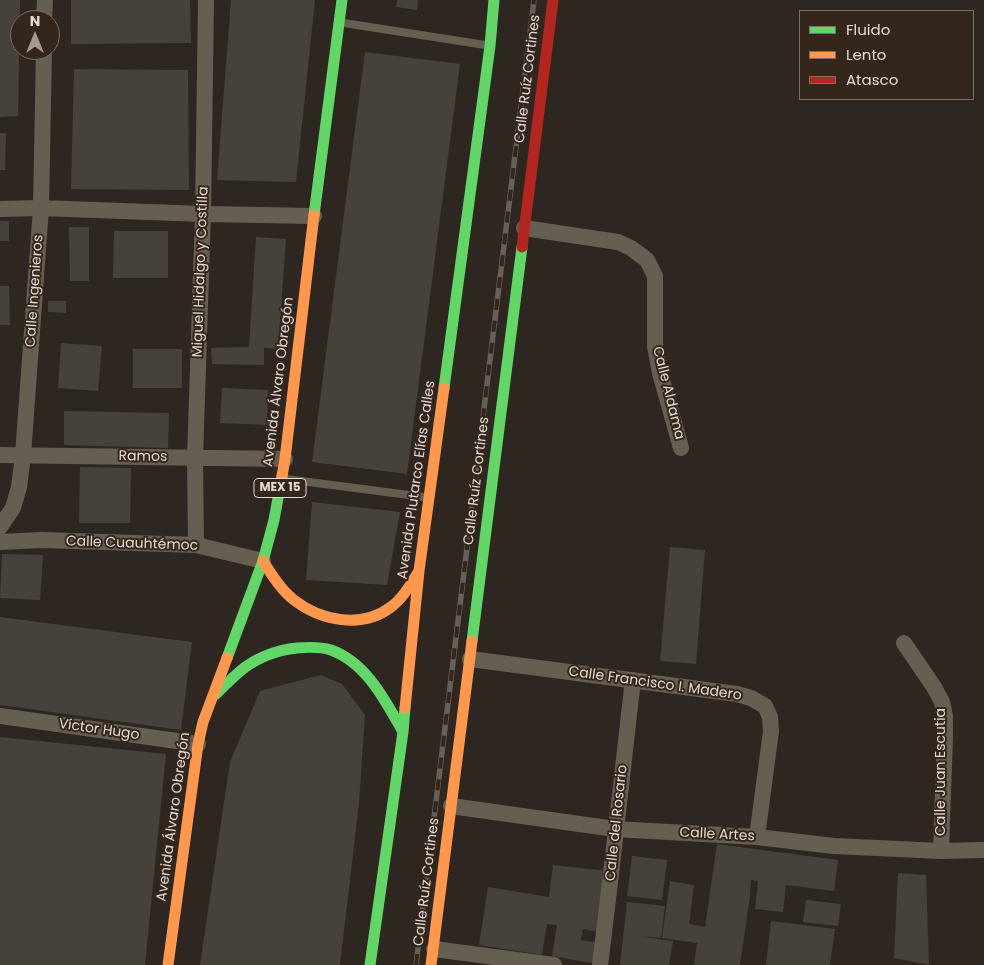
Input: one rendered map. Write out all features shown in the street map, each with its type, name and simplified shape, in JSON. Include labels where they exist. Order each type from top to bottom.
[{"type":"main road","name":"Avenida Álvaro Obregón","points":[[168,965],[198,744],[203,722],[262,561],[274,520],[282,479],[342,0]]},
{"type":"main road","name":"Avenida Plutarco Elías Calles","points":[[370,965],[403,732],[419,570],[490,46],[492,0]]},
{"type":"main road","name":"Calle Ruíz Cortines","points":[[432,957],[553,0]]},
{"type":"main road","points":[[262,561],[279,585],[294,600],[335,623],[373,618],[389,609],[402,597],[419,570]]},
{"type":"main road","points":[[212,698],[244,668],[268,655],[289,649],[330,646],[334,651],[356,664],[365,674],[388,705],[403,732]]},
{"type":"street","name":"Miguel Hidalgo y Costilla","points":[[196,545],[195,458],[203,214],[206,0]]},
{"type":"street","name":"Calle Ingenieros","points":[[0,528],[13,508],[19,488],[23,455],[41,208],[44,60]]},
{"type":"street","points":[[0,209],[41,208],[314,216]]},
{"type":"street","name":"Calle Aldama","points":[[524,228],[618,242],[631,248],[647,260],[655,276],[655,346],[660,373],[681,448]]},
{"type":"street","name":"Ramos","points":[[0,455],[285,459]]},
{"type":"street","name":"Calle Cuauhtémoc","points":[[0,542],[42,540],[196,545],[262,561]]},
{"type":"street","name":"Calle Juan Escutia","points":[[904,644],[934,687],[942,702],[944,736],[941,851]]},
{"type":"street","name":"Calle Francisco I. Madero","points":[[470,659],[737,694],[751,698],[765,706],[770,717],[771,731],[757,837]]},
{"type":"street","name":"Calle del Rosario","points":[[600,965],[633,680]]},
{"type":"street","name":"Víctor Hugo","points":[[0,716],[198,744]]},
{"type":"street","name":"Calle Artes","points":[[452,806],[615,830],[757,837],[834,846],[941,851],[984,850]]},
{"type":"street","points":[[432,957],[554,965]]},
{"type":"lane","points":[[339,22],[490,46]]},
{"type":"lane","points":[[282,479],[430,497]]},
{"type":"building","points":[[0,0],[20,0],[20,10],[10,10],[10,60],[19,60],[18,116],[0,117]]},
{"type":"building","points":[[71,0],[190,0],[191,43],[71,44]]},
{"type":"building","points":[[231,0],[315,0],[296,182],[217,180]]},
{"type":"building","points":[[397,0],[418,0],[417,10],[396,7]]},
{"type":"building","points":[[365,52],[460,64],[407,474],[312,462]]},
{"type":"building","points":[[74,69],[188,70],[189,190],[71,189]]},
{"type":"building","points":[[0,133],[6,133],[5,170],[0,170]]},
{"type":"building","points":[[0,221],[9,221],[9,241],[0,241]]},
{"type":"building","points":[[69,227],[89,227],[89,281],[70,281]]},
{"type":"building","points":[[114,231],[168,231],[168,278],[113,278]]},
{"type":"building","points":[[256,237],[286,239],[278,349],[264,348],[264,365],[212,364],[211,348],[249,347]]},
{"type":"building","points":[[0,286],[9,286],[10,325],[0,325]]},
{"type":"building","points":[[48,301],[66,301],[66,313],[48,312]]},
{"type":"building","points":[[61,343],[102,346],[98,391],[58,388]]},
{"type":"building","points":[[133,349],[182,349],[182,388],[133,388]]},
{"type":"building","points":[[222,388],[268,390],[267,425],[220,423]]},
{"type":"building","points":[[64,411],[169,413],[168,448],[64,445]]},
{"type":"building","points":[[80,467],[131,468],[130,523],[79,523]]},
{"type":"building","points":[[312,502],[400,512],[387,585],[306,580]]},
{"type":"building","points":[[670,547],[705,550],[696,664],[660,661]]},
{"type":"building","points":[[2,554],[43,555],[40,600],[0,598]]},
{"type":"building","points":[[0,617],[192,642],[181,730],[0,705]]},
{"type":"building","points":[[321,675],[342,684],[365,715],[359,803],[340,965],[200,965],[230,762],[260,691]]},
{"type":"building","points":[[0,737],[166,754],[145,965],[0,965]]},
{"type":"building","points":[[717,844],[838,860],[834,891],[786,885],[783,912],[755,909],[758,881],[751,880],[740,965],[694,965],[697,943],[662,938],[670,881],[694,885],[689,924],[705,927]]},
{"type":"building","points":[[632,856],[667,860],[662,900],[627,896]]},
{"type":"building","points":[[553,865],[607,871],[596,931],[583,929],[581,940],[601,943],[598,964],[552,956],[557,925],[547,924],[542,955],[479,945],[488,887],[549,897]]},
{"type":"building","points":[[898,873],[926,875],[929,965],[894,958]]},
{"type":"building","points":[[806,900],[841,904],[838,926],[803,922]]},
{"type":"building","points":[[627,902],[665,906],[661,938],[638,936],[673,941],[669,965],[620,965]]},
{"type":"building","points":[[771,921],[835,929],[830,965],[766,965]]},
{"type":"railway","points":[[416,965],[534,0]]},
{"type":"traffic: fast","points":[[314,215],[342,0]]},
{"type":"traffic: fast","points":[[444,388],[490,46],[494,0]]},
{"type":"traffic: fast","points":[[472,641],[522,247]]},
{"type":"traffic: fast","points":[[227,658],[263,561],[274,520],[282,476]]},
{"type":"traffic: fast","points":[[216,694],[244,668],[269,655],[297,648],[327,649],[344,656],[365,674],[382,696],[403,732]]},
{"type":"traffic: fast","points":[[370,965],[405,708]]},
{"type":"traffic: slow","points":[[282,476],[314,215]]},
{"type":"traffic: slow","points":[[405,708],[419,571],[444,388]]},
{"type":"traffic: slow","points":[[263,561],[273,577],[294,600],[316,613],[342,620],[355,620],[380,614],[391,607],[403,595],[419,571]]},
{"type":"traffic: slow","points":[[431,965],[472,641]]},
{"type":"traffic: slow","points":[[168,965],[198,744],[203,722],[227,658]]},
{"type":"traffic: jam","points":[[522,247],[553,0]]}]
